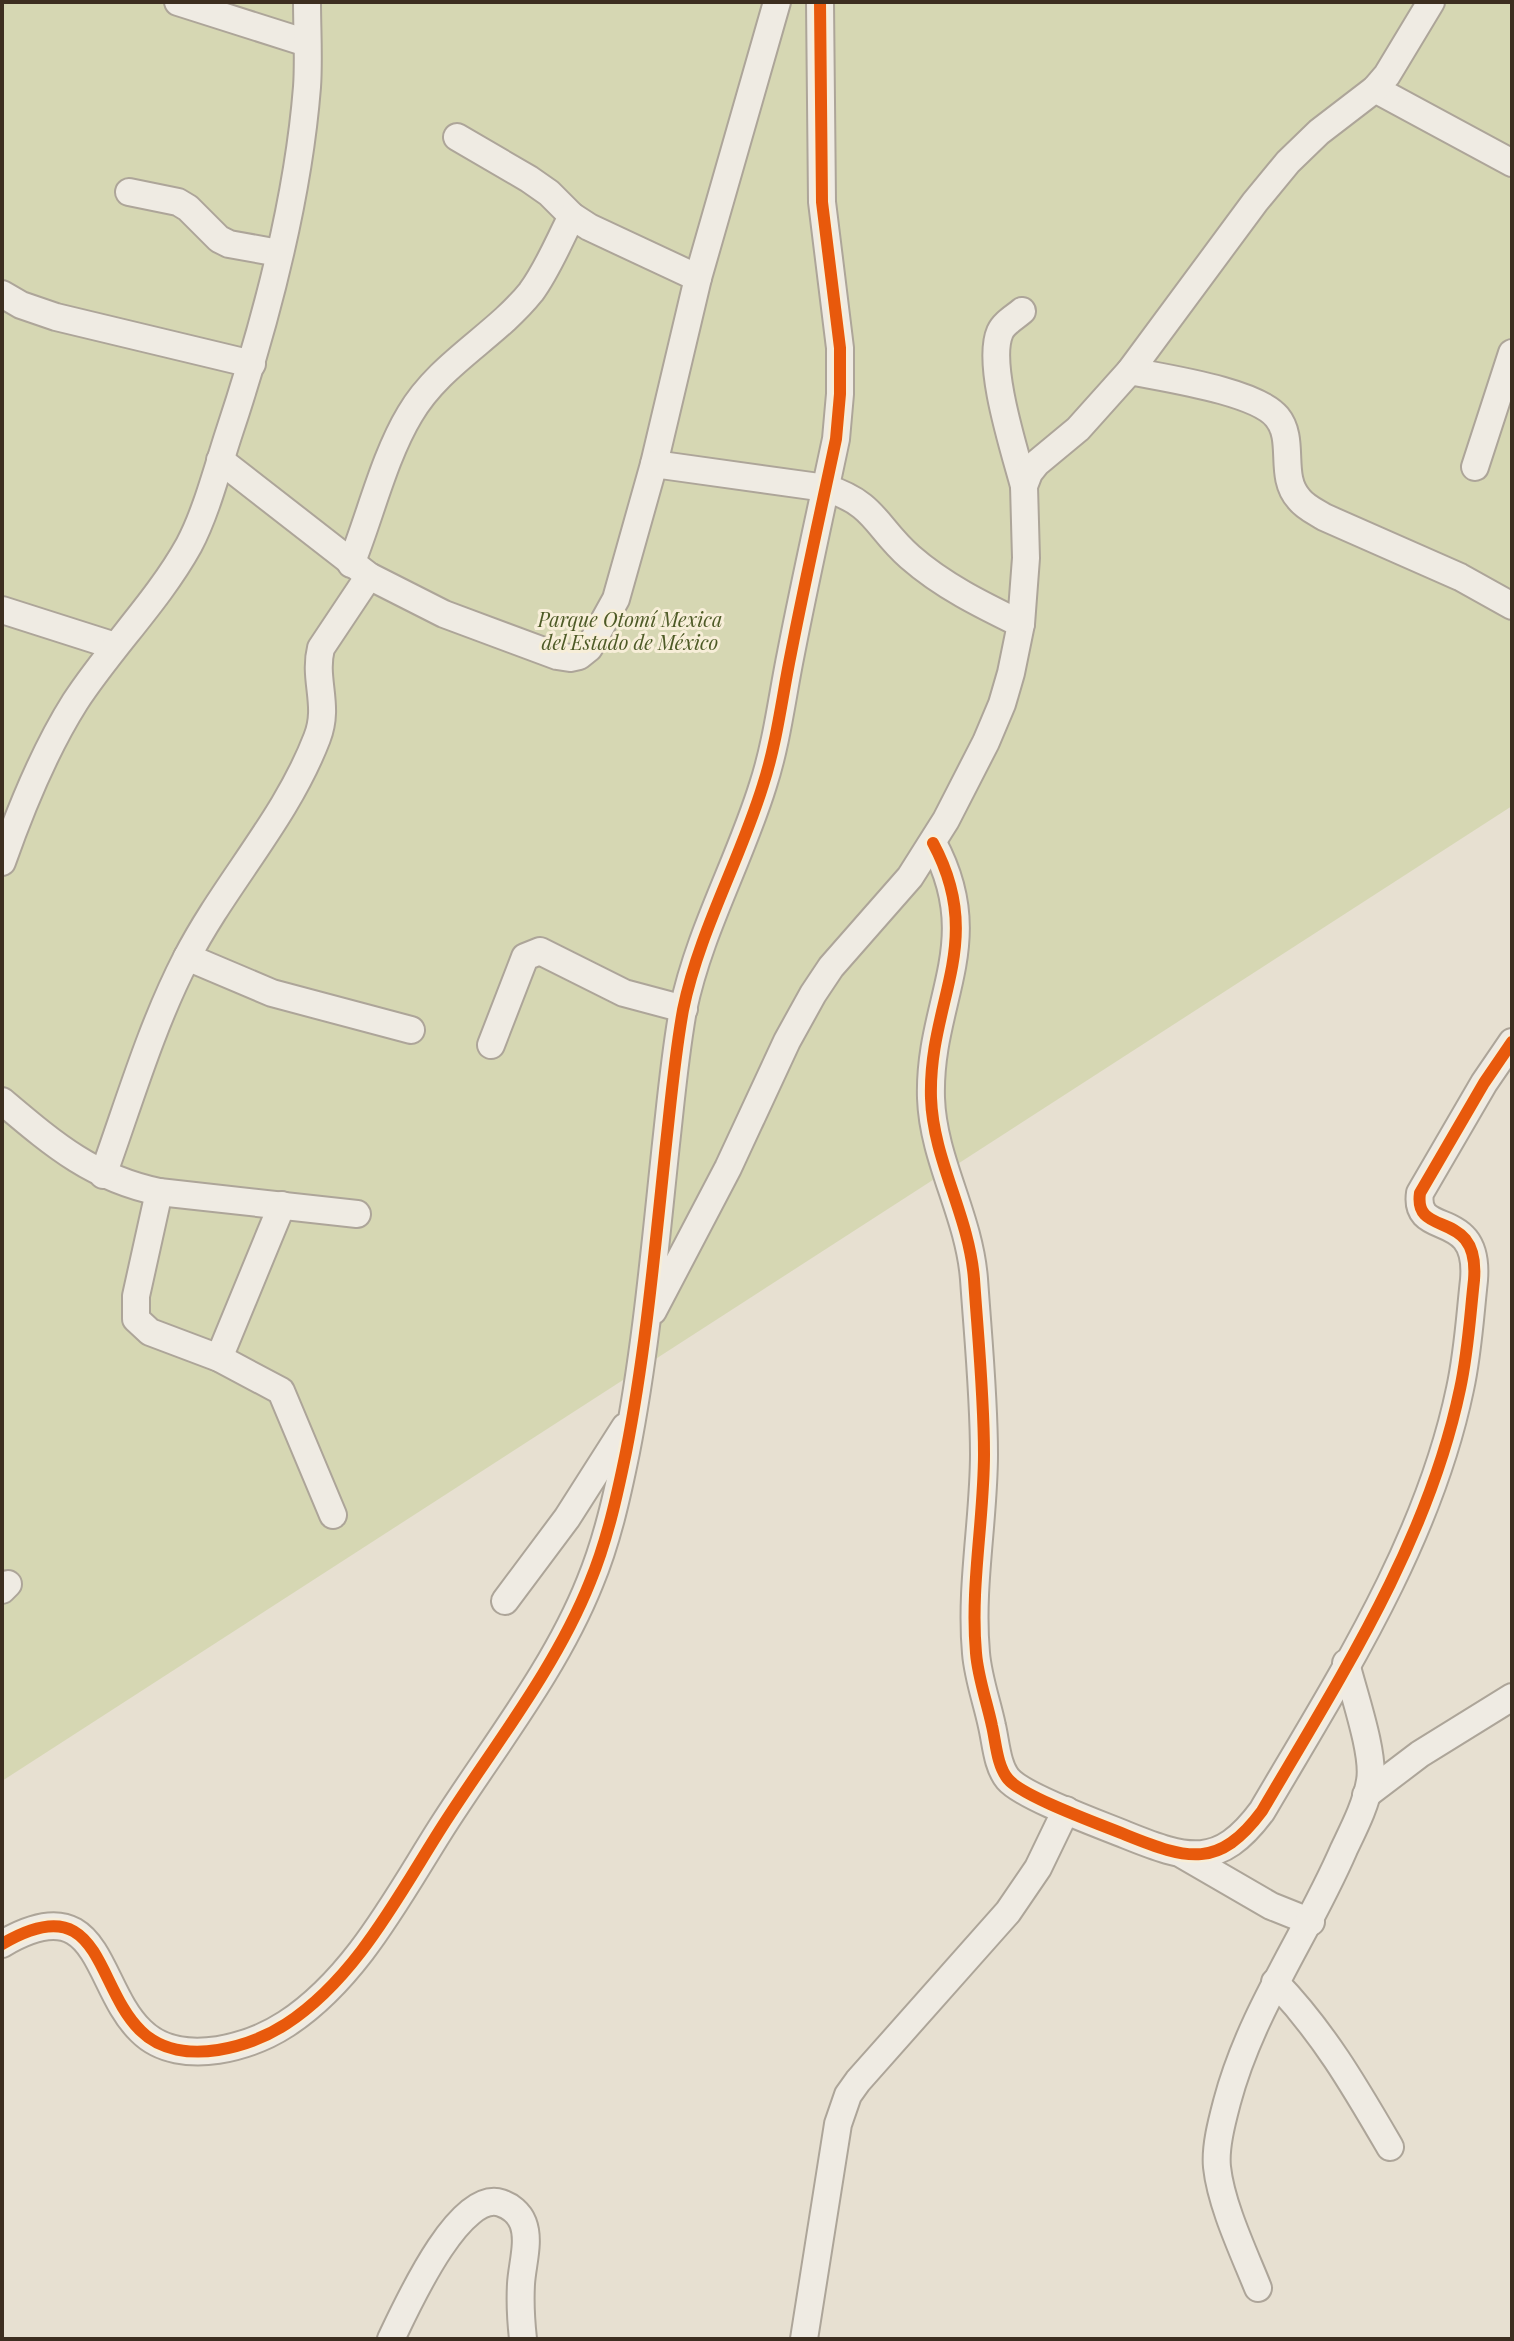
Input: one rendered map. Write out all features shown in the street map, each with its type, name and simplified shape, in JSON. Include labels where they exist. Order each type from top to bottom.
[{"type":"street","points":[[178,2],[307,43]]},
{"type":"street","points":[[2,862],[22,806],[66,718],[115,646],[168,578],[190,542],[220,460],[252,364],[299,152],[307,86],[307,2]]},
{"type":"street","points":[[2,1944],[35,1929],[65,1928],[82,1936],[94,1950],[140,2031],[160,2045],[180,2051],[205,2052],[232,2047],[262,2037],[286,2024],[317,2000],[340,1976],[382,1921],[573,1622],[592,1578],[611,1519],[633,1417],[648,1321],[674,1073],[684,1009],[706,936],[763,786],[836,439],[840,348],[822,202],[820,2]]},
{"type":"street","points":[[1024,486],[1037,463],[1078,429],[1130,371],[1288,162],[1329,124],[1375,89],[1431,2]]},
{"type":"street","points":[[220,460],[360,570],[444,614],[557,656],[579,656],[595,639],[616,599],[654,464],[698,278],[770,4]]},
{"type":"street","points":[[1375,89],[1512,163]]},
{"type":"street","points":[[457,137],[529,179],[549,193],[572,216],[627,246],[698,278]]},
{"type":"street","points":[[129,192],[178,202],[196,215],[219,239],[229,244],[279,253]]},
{"type":"street","points":[[103,1175],[159,1017],[187,957],[260,842],[306,762],[323,720],[318,660],[321,648],[360,570],[410,414],[460,355],[510,314],[531,291],[572,216]]},
{"type":"street","points":[[2,294],[21,305],[56,317],[252,364]]},
{"type":"street","points":[[648,1321],[728,1168],[787,1041],[813,994],[831,967],[910,877],[933,843],[968,780],[1002,704],[1021,624],[1026,558],[1024,486],[1005,419],[997,349],[1000,332],[1022,311]]},
{"type":"street","points":[[1475,467],[1512,353]]},
{"type":"street","points":[[1130,371],[1263,404],[1275,414],[1284,428],[1293,491],[1307,506],[1324,517],[1460,577],[1512,606]]},
{"type":"street","points":[[654,464],[826,488],[861,503],[907,555],[929,573],[963,595],[1021,624]]},
{"type":"street","points":[[2,610],[115,646]]},
{"type":"street","points":[[933,843],[947,870],[954,894],[957,926],[956,954],[932,1072],[931,1099],[935,1131],[966,1227],[973,1263],[984,1451],[983,1504],[976,1566],[976,1654],[999,1759],[1007,1779],[1037,1797],[1133,1837],[1176,1851],[1202,1854],[1221,1851],[1251,1827],[1384,1594],[1424,1507],[1451,1425],[1467,1347],[1474,1277],[1473,1251],[1469,1241],[1428,1219],[1418,1204],[1420,1193],[1484,1083],[1512,1042]]},
{"type":"street","points":[[491,1045],[525,957],[540,951],[624,993],[684,1009]]},
{"type":"street","points":[[187,957],[272,993],[411,1030]]},
{"type":"street","points":[[2,1101],[52,1142],[103,1175],[127,1185],[159,1192],[357,1214]]},
{"type":"street","points":[[159,1192],[136,1296],[136,1319],[150,1332],[219,1358],[281,1391],[333,1515]]},
{"type":"street","points":[[219,1358],[282,1205]]},
{"type":"street","points":[[505,1601],[567,1518],[633,1417]]},
{"type":"street","points":[[1258,2288],[1235,2231],[1217,2167],[1225,2112],[1236,2068],[1275,1982],[1331,1881],[1370,1782],[1369,1758],[1346,1663]]},
{"type":"street","points":[[1366,1795],[1420,1754],[1512,1697]]},
{"type":"street","points":[[804,2339],[838,2124],[848,2095],[1008,1912],[1038,1868],[1066,1810]]},
{"type":"street","points":[[1176,1851],[1271,1906],[1311,1922]]},
{"type":"street","points":[[1275,1982],[1317,2028],[1347,2071],[1390,2147]]},
{"type":"street","points":[[391,2339],[450,2231],[478,2205],[495,2201],[506,2204],[518,2214],[526,2233],[521,2284],[523,2339]]},
{"type":"green space","name":"Parque Otomí Mexica del Estado de México","points":[[2,2],[1512,2],[1512,806],[2,1781]]},
{"type":"cycle path","points":[[2,1944],[35,1929],[59,1926],[78,1934],[91,1948],[126,2012],[149,2038],[167,2047],[197,2052],[218,2050],[254,2040],[286,2024],[311,2006],[333,1984],[373,1936],[521,1709],[559,1647],[590,1582],[611,1518],[633,1414],[683,1010],[699,952],[754,813],[768,769],[836,439],[840,348],[822,202],[820,2]]},
{"type":"cycle path","points":[[933,843],[948,879],[955,911],[951,972],[932,1063],[933,1121],[971,1255],[982,1388],[983,1479],[975,1603],[979,1672],[999,1761],[1008,1779],[1046,1802],[1148,1844],[1185,1854],[1201,1854],[1216,1851],[1246,1830],[1262,1811],[1321,1710],[1404,1555],[1446,1446],[1467,1348],[1474,1280],[1473,1257],[1467,1242],[1458,1232],[1426,1216],[1421,1207],[1420,1193],[1484,1083],[1512,1042]]}]
